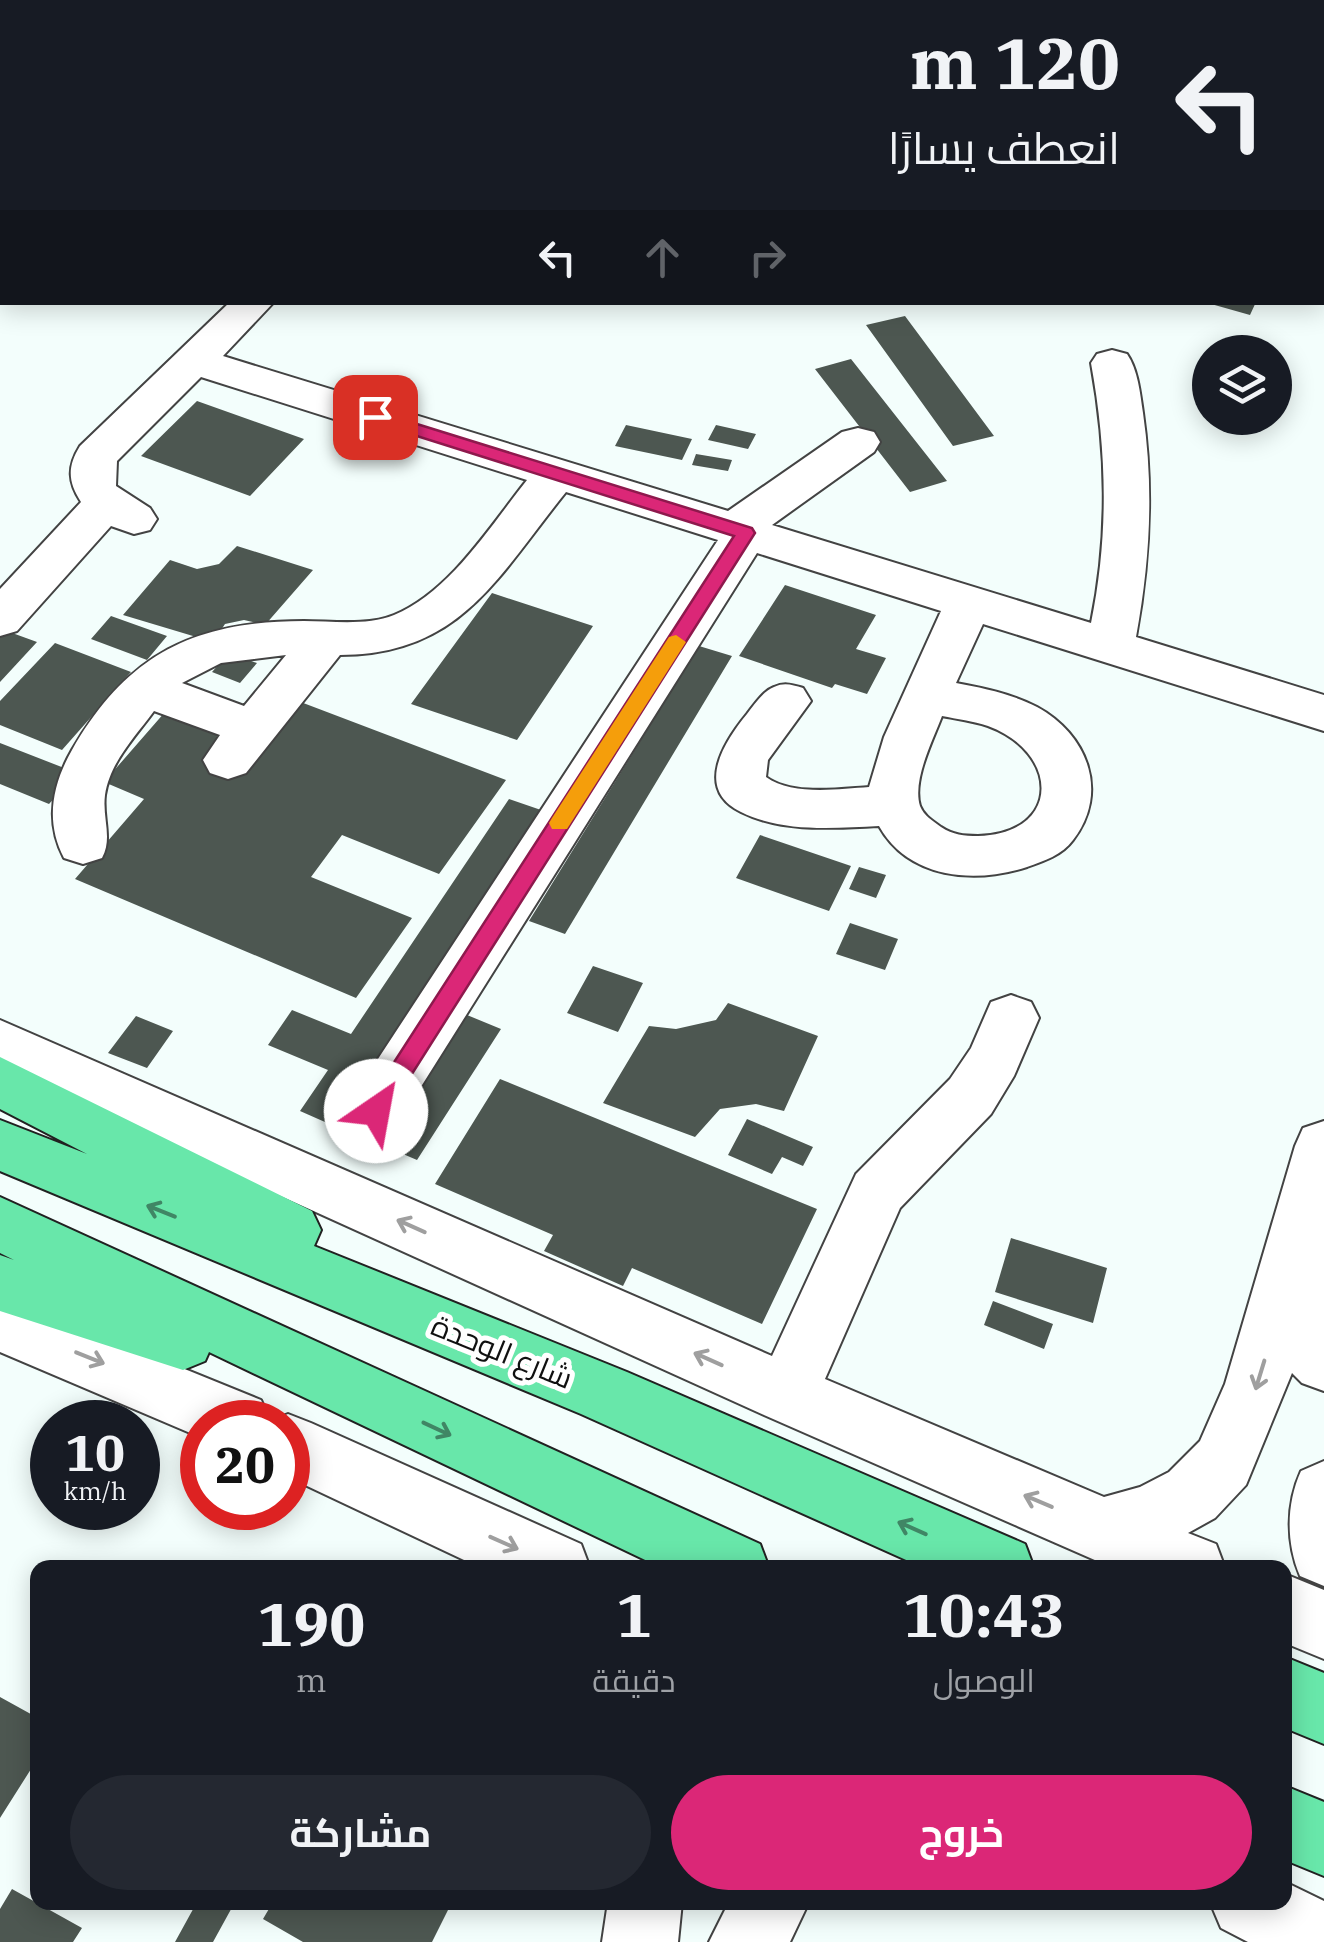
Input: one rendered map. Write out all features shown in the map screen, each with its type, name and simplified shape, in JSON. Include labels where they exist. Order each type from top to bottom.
[{"type":"highway","points":[[0,1080],[604,1393]]},
{"type":"highway","name":"شارع الوحدة","points":[[0,1145],[604,1393],[983,1560]]},
{"type":"highway","points":[[0,1224],[719,1560]]},
{"type":"highway","points":[[0,1283],[375,1400]]},
{"type":"highway","points":[[1292,1695],[1324,1709]]},
{"type":"highway","points":[[1292,1825],[1324,1840]]},
{"type":"street","points":[[0,619],[120,511],[94,490],[90,473],[96,456],[251,305]]},
{"type":"street","points":[[194,361],[1324,713]]},
{"type":"street","points":[[1110,646],[1126,570],[1131,497],[1126,428],[1112,362]]},
{"type":"street","points":[[376,1111],[740,531],[858,442]]},
{"type":"street","points":[[84,844],[78,822],[81,777],[93,754],[160,677],[220,646],[326,638],[361,640],[396,633],[426,620],[450,601],[557,474]]},
{"type":"street","points":[[928,695],[1012,716],[1042,734],[1062,760],[1070,788],[1064,816],[1043,839],[1012,853],[973,858],[934,850],[908,830],[894,806],[893,780],[928,695],[969,601]]},
{"type":"street","points":[[160,677],[252,729],[326,638]]},
{"type":"street","points":[[786,701],[738,771],[743,787],[756,800],[778,806],[894,806]]},
{"type":"street","points":[[787,1394],[877,1192],[896,1166],[952,1118],[979,1087],[999,1053],[1011,1018]]},
{"type":"street","points":[[0,1043],[787,1394],[1173,1560]]},
{"type":"street","points":[[1104,1530],[1151,1517],[1178,1502],[1192,1494],[1223,1463],[1257,1384],[1321,1157]]},
{"type":"street","points":[[1321,1157],[1318,1250],[1301,1334],[1310,1352],[1324,1362]]},
{"type":"street","points":[[0,1322],[186,1400]]},
{"type":"street","points":[[310,1455],[540,1560]]},
{"type":"street","points":[[1324,1492],[1324,1553]]},
{"type":"street","points":[[1292,1611],[1324,1625]]},
{"type":"street","points":[[640,1942],[644,1910]]},
{"type":"street","points":[[722,1942],[729,1910]]},
{"type":"street","points":[[748,1942],[767,1910]]},
{"type":"street","points":[[1263,1910],[1324,1940]]},
{"type":"building","points":[[1215,305],[1255,305],[1250,315]]},
{"type":"building","points":[[905,316],[994,436],[953,446],[866,325]]},
{"type":"building","points":[[851,359],[947,481],[910,492],[815,369]]},
{"type":"building","points":[[197,401],[304,439],[250,496],[141,456]]},
{"type":"building","points":[[626,425],[692,439],[682,460],[615,446]]},
{"type":"building","points":[[716,425],[756,434],[748,449],[708,440]]},
{"type":"building","points":[[696,454],[732,460],[728,471],[692,465]]},
{"type":"building","points":[[237,546],[313,570],[265,625],[244,620],[225,624],[213,642],[123,615],[170,560],[197,569],[219,564]]},
{"type":"building","points":[[785,585],[876,615],[856,649],[886,658],[867,694],[835,684],[832,688],[739,656]]},
{"type":"building","points":[[492,593],[593,626],[517,740],[411,704]]},
{"type":"building","points":[[111,616],[167,636],[147,660],[91,639]]},
{"type":"building","points":[[4,630],[37,642],[0,682],[0,634]]},
{"type":"building","points":[[55,643],[131,672],[62,750],[0,725],[0,701]]},
{"type":"building","points":[[699,646],[732,656],[565,934],[529,921]]},
{"type":"building","points":[[229,653],[257,663],[240,683],[212,672]]},
{"type":"building","points":[[298,701],[506,780],[439,874],[342,835],[311,877],[412,918],[356,998],[75,879],[144,799],[104,782],[172,704],[243,731]]},
{"type":"building","points":[[0,743],[77,773],[49,804],[0,784]]},
{"type":"building","points":[[509,799],[541,810],[334,1126],[300,1111],[328,1070],[268,1045],[292,1010],[351,1034]]},
{"type":"building","points":[[760,835],[851,866],[829,911],[736,878]]},
{"type":"building","points":[[859,867],[886,875],[876,898],[849,889]]},
{"type":"building","points":[[850,923],[898,939],[885,970],[836,954]]},
{"type":"building","points":[[593,966],[643,983],[618,1032],[567,1013]]},
{"type":"building","points":[[728,1003],[818,1036],[784,1111],[756,1104],[720,1109],[695,1137],[603,1103],[649,1026],[676,1029],[716,1020]]},
{"type":"building","points":[[467,1015],[501,1029],[417,1160],[382,1145]]},
{"type":"building","points":[[136,1016],[173,1031],[147,1068],[108,1053]]},
{"type":"building","points":[[500,1079],[817,1209],[762,1324],[632,1268],[623,1286],[544,1251],[553,1235],[435,1184]]},
{"type":"building","points":[[747,1119],[813,1147],[803,1166],[782,1157],[772,1174],[728,1155]]},
{"type":"building","points":[[1011,1238],[1107,1268],[1093,1323],[995,1292]]},
{"type":"building","points":[[993,1301],[1053,1324],[1044,1349],[984,1325]]},
{"type":"building","points":[[0,1697],[30,1714],[30,1771],[0,1818]]},
{"type":"building","points":[[12,1889],[30,1899],[30,1910],[50,1910],[82,1928],[73,1942],[0,1942],[0,1909]]},
{"type":"building","points":[[193,1910],[231,1910],[213,1942],[175,1942]]},
{"type":"building","points":[[268,1910],[448,1910],[432,1942],[303,1942],[263,1919]]},
{"type":"slow traffic","points":[[560,823],[676,642]]},
{"type":"route","points":[[375,417],[746,533],[376,1111]]}]
